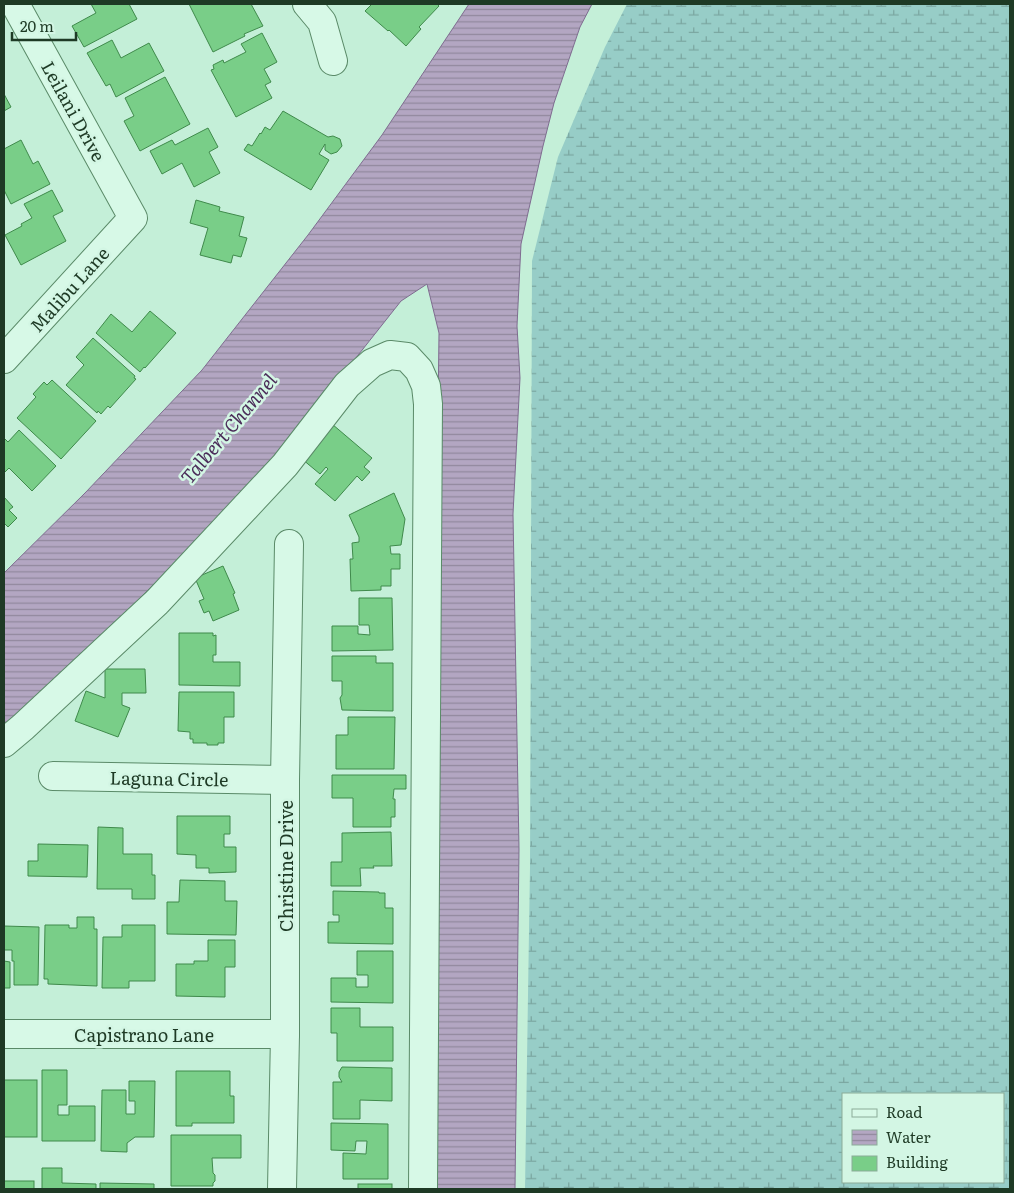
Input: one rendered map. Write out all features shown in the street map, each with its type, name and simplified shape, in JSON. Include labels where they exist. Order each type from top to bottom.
[{"type":"street","name":"Leilani Drive","points":[[15,4],[133,218]]},
{"type":"street","points":[[307,4],[322,22],[333,61]]},
{"type":"street","name":"Malibu Lane","points":[[4,359],[133,218]]},
{"type":"street","points":[[4,743],[156,602],[285,465],[347,385],[372,363],[390,355],[407,357],[419,370],[426,386],[428,404],[423,1189]]},
{"type":"street","name":"Christine Drive","points":[[282,1189],[289,544]]},
{"type":"street","name":"Laguna Circle","points":[[53,776],[285,780]]},
{"type":"street","name":"Capistrano Lane","points":[[4,1034],[285,1034]]},
{"type":"green space","points":[[627,4],[1010,4],[1010,1189],[525,1189],[530,867],[532,261],[558,157],[605,47]]},
{"type":"water","name":"Talbert Channel","points":[[469,4],[592,4],[580,27],[554,103],[521,244],[517,326],[520,378],[513,514],[519,849],[515,1189],[431,1189],[439,333],[427,284],[401,301],[340,378],[263,469],[165,573],[79,659],[4,726],[4,573],[85,493],[202,370],[308,235],[382,135]]},
{"type":"building","points":[[91,4],[129,4],[137,19],[84,47],[72,26],[96,13]]},
{"type":"building","points":[[189,4],[251,4],[263,26],[244,34],[245,36],[213,52]]},
{"type":"building","points":[[372,4],[437,4],[439,6],[419,27],[421,29],[406,46],[365,11]]},
{"type":"building","points":[[262,33],[277,62],[264,69],[271,82],[265,85],[272,98],[236,117],[211,70],[214,69],[213,65],[223,60],[224,63],[246,52],[241,44]]},
{"type":"building","points":[[112,40],[121,58],[149,43],[164,71],[116,97],[110,84],[106,86],[87,53]]},
{"type":"building","points":[[165,77],[190,124],[140,151],[124,121],[134,116],[125,98]]},
{"type":"building","points":[[4,94],[11,107],[4,111]]},
{"type":"building","points":[[283,111],[328,137],[333,136],[340,139],[342,146],[337,152],[331,154],[325,150],[325,144],[319,154],[329,160],[311,190],[244,150],[248,144],[252,146],[265,127],[270,130]]},
{"type":"building","points":[[208,128],[218,147],[209,152],[220,173],[194,187],[182,163],[162,174],[150,151],[172,140],[175,145]]},
{"type":"building","points":[[21,140],[33,164],[38,161],[50,184],[11,204],[4,190],[4,149]]},
{"type":"building","points":[[52,190],[63,211],[53,216],[66,241],[21,265],[5,235],[32,218],[24,204]]},
{"type":"building","points":[[196,200],[220,207],[219,211],[244,217],[239,236],[247,238],[241,257],[233,255],[231,263],[200,255],[208,228],[190,223]]},
{"type":"building","points":[[150,311],[176,333],[140,372],[96,333],[111,314],[132,332]]},
{"type":"building","points":[[93,338],[136,379],[110,408],[108,406],[101,414],[98,411],[97,413],[66,385],[84,365],[76,357]]},
{"type":"building","points":[[52,380],[96,421],[61,459],[17,418],[36,397],[33,394],[44,382],[47,385]]},
{"type":"building","points":[[332,424],[372,458],[364,467],[370,472],[362,481],[357,476],[335,501],[315,484],[328,469],[326,467],[320,474],[302,459]]},
{"type":"building","points":[[19,430],[56,466],[32,491],[9,468],[4,473],[4,438],[8,442]]},
{"type":"building","points":[[394,493],[405,519],[401,545],[390,546],[391,554],[400,554],[400,569],[391,569],[391,586],[381,586],[381,590],[351,591],[350,559],[353,559],[352,543],[359,542],[359,537],[349,515]]},
{"type":"building","points":[[4,497],[13,507],[9,510],[17,518],[8,527],[4,523]]},
{"type":"building","points":[[223,566],[235,593],[233,594],[239,610],[213,621],[209,611],[204,613],[199,601],[204,599],[195,578]]},
{"type":"building","points":[[359,598],[392,598],[393,650],[332,651],[332,626],[358,626],[358,634],[370,635],[369,625],[359,625]]},
{"type":"building","points":[[179,633],[213,633],[213,636],[216,635],[216,655],[213,655],[213,662],[240,662],[240,686],[179,685]]},
{"type":"building","points":[[332,656],[376,656],[376,663],[393,663],[393,711],[342,710],[340,698],[342,695],[342,681],[332,681]]},
{"type":"building","points":[[105,669],[145,669],[146,693],[122,693],[122,705],[130,708],[118,737],[75,721],[86,691],[105,698]]},
{"type":"building","points":[[179,692],[234,692],[234,717],[224,717],[224,743],[207,745],[207,743],[193,743],[193,739],[190,739],[190,732],[178,731]]},
{"type":"building","points":[[348,717],[395,717],[394,769],[336,769],[336,735],[348,735]]},
{"type":"building","points":[[332,775],[406,775],[406,789],[394,789],[395,817],[391,817],[391,827],[353,827],[353,798],[332,798]]},
{"type":"building","points":[[177,816],[230,816],[230,834],[224,834],[224,847],[236,847],[236,872],[209,873],[209,868],[196,868],[196,855],[177,854]]},
{"type":"building","points":[[98,827],[123,828],[123,854],[152,854],[152,875],[155,875],[155,899],[132,899],[132,889],[97,889]]},
{"type":"building","points":[[391,832],[392,866],[360,868],[361,886],[331,886],[331,862],[342,862],[342,833]]},
{"type":"building","points":[[38,844],[88,845],[87,877],[28,876],[28,861],[38,861]]},
{"type":"building","points":[[180,880],[225,881],[225,901],[237,901],[236,935],[167,934],[167,902],[179,902]]},
{"type":"building","points":[[333,891],[385,893],[385,908],[393,908],[393,944],[328,943],[328,922],[339,922],[339,915],[333,915]]},
{"type":"building","points":[[77,917],[94,917],[94,929],[97,929],[97,986],[48,984],[48,979],[44,979],[45,925],[69,925],[69,928],[77,928]]},
{"type":"building","points":[[122,925],[155,925],[155,981],[129,981],[129,988],[102,988],[103,937],[122,937]]},
{"type":"building","points":[[4,926],[39,927],[38,985],[14,985],[12,950],[4,950]]},
{"type":"building","points":[[208,940],[235,940],[235,967],[225,967],[225,997],[176,996],[176,964],[194,964],[194,961],[208,961]]},
{"type":"building","points":[[357,951],[393,951],[393,1003],[331,1002],[331,978],[356,978],[356,987],[368,987],[368,975],[357,975]]},
{"type":"building","points":[[4,961],[10,962],[10,988],[4,988]]},
{"type":"building","points":[[331,1008],[360,1008],[360,1027],[393,1027],[393,1061],[337,1061],[337,1033],[331,1033]]},
{"type":"building","points":[[342,1067],[392,1068],[392,1101],[360,1100],[360,1119],[333,1119],[333,1082],[342,1082],[339,1072]]},
{"type":"building","points":[[42,1070],[67,1070],[67,1105],[58,1105],[58,1115],[69,1115],[69,1106],[95,1106],[95,1141],[42,1141]]},
{"type":"building","points":[[176,1071],[230,1071],[230,1096],[234,1096],[234,1123],[192,1123],[192,1126],[176,1126]]},
{"type":"building","points":[[4,1080],[37,1080],[37,1137],[4,1137]]},
{"type":"building","points":[[129,1081],[155,1081],[154,1137],[135,1137],[127,1143],[127,1152],[101,1151],[102,1090],[126,1090],[126,1114],[135,1114],[135,1101],[129,1101]]},
{"type":"building","points":[[331,1123],[388,1124],[388,1179],[343,1179],[343,1153],[366,1154],[367,1141],[356,1141],[355,1151],[331,1150]]},
{"type":"building","points":[[171,1135],[241,1135],[241,1158],[212,1158],[213,1173],[215,1175],[213,1186],[171,1186]]},
{"type":"building","points":[[42,1168],[62,1168],[62,1183],[96,1184],[96,1189],[42,1189]]},
{"type":"building","points":[[4,1181],[34,1181],[34,1189],[4,1189]]},
{"type":"building","points":[[100,1183],[154,1184],[154,1189],[100,1189]]},
{"type":"building","points":[[358,1184],[392,1184],[392,1189],[358,1189]]}]
